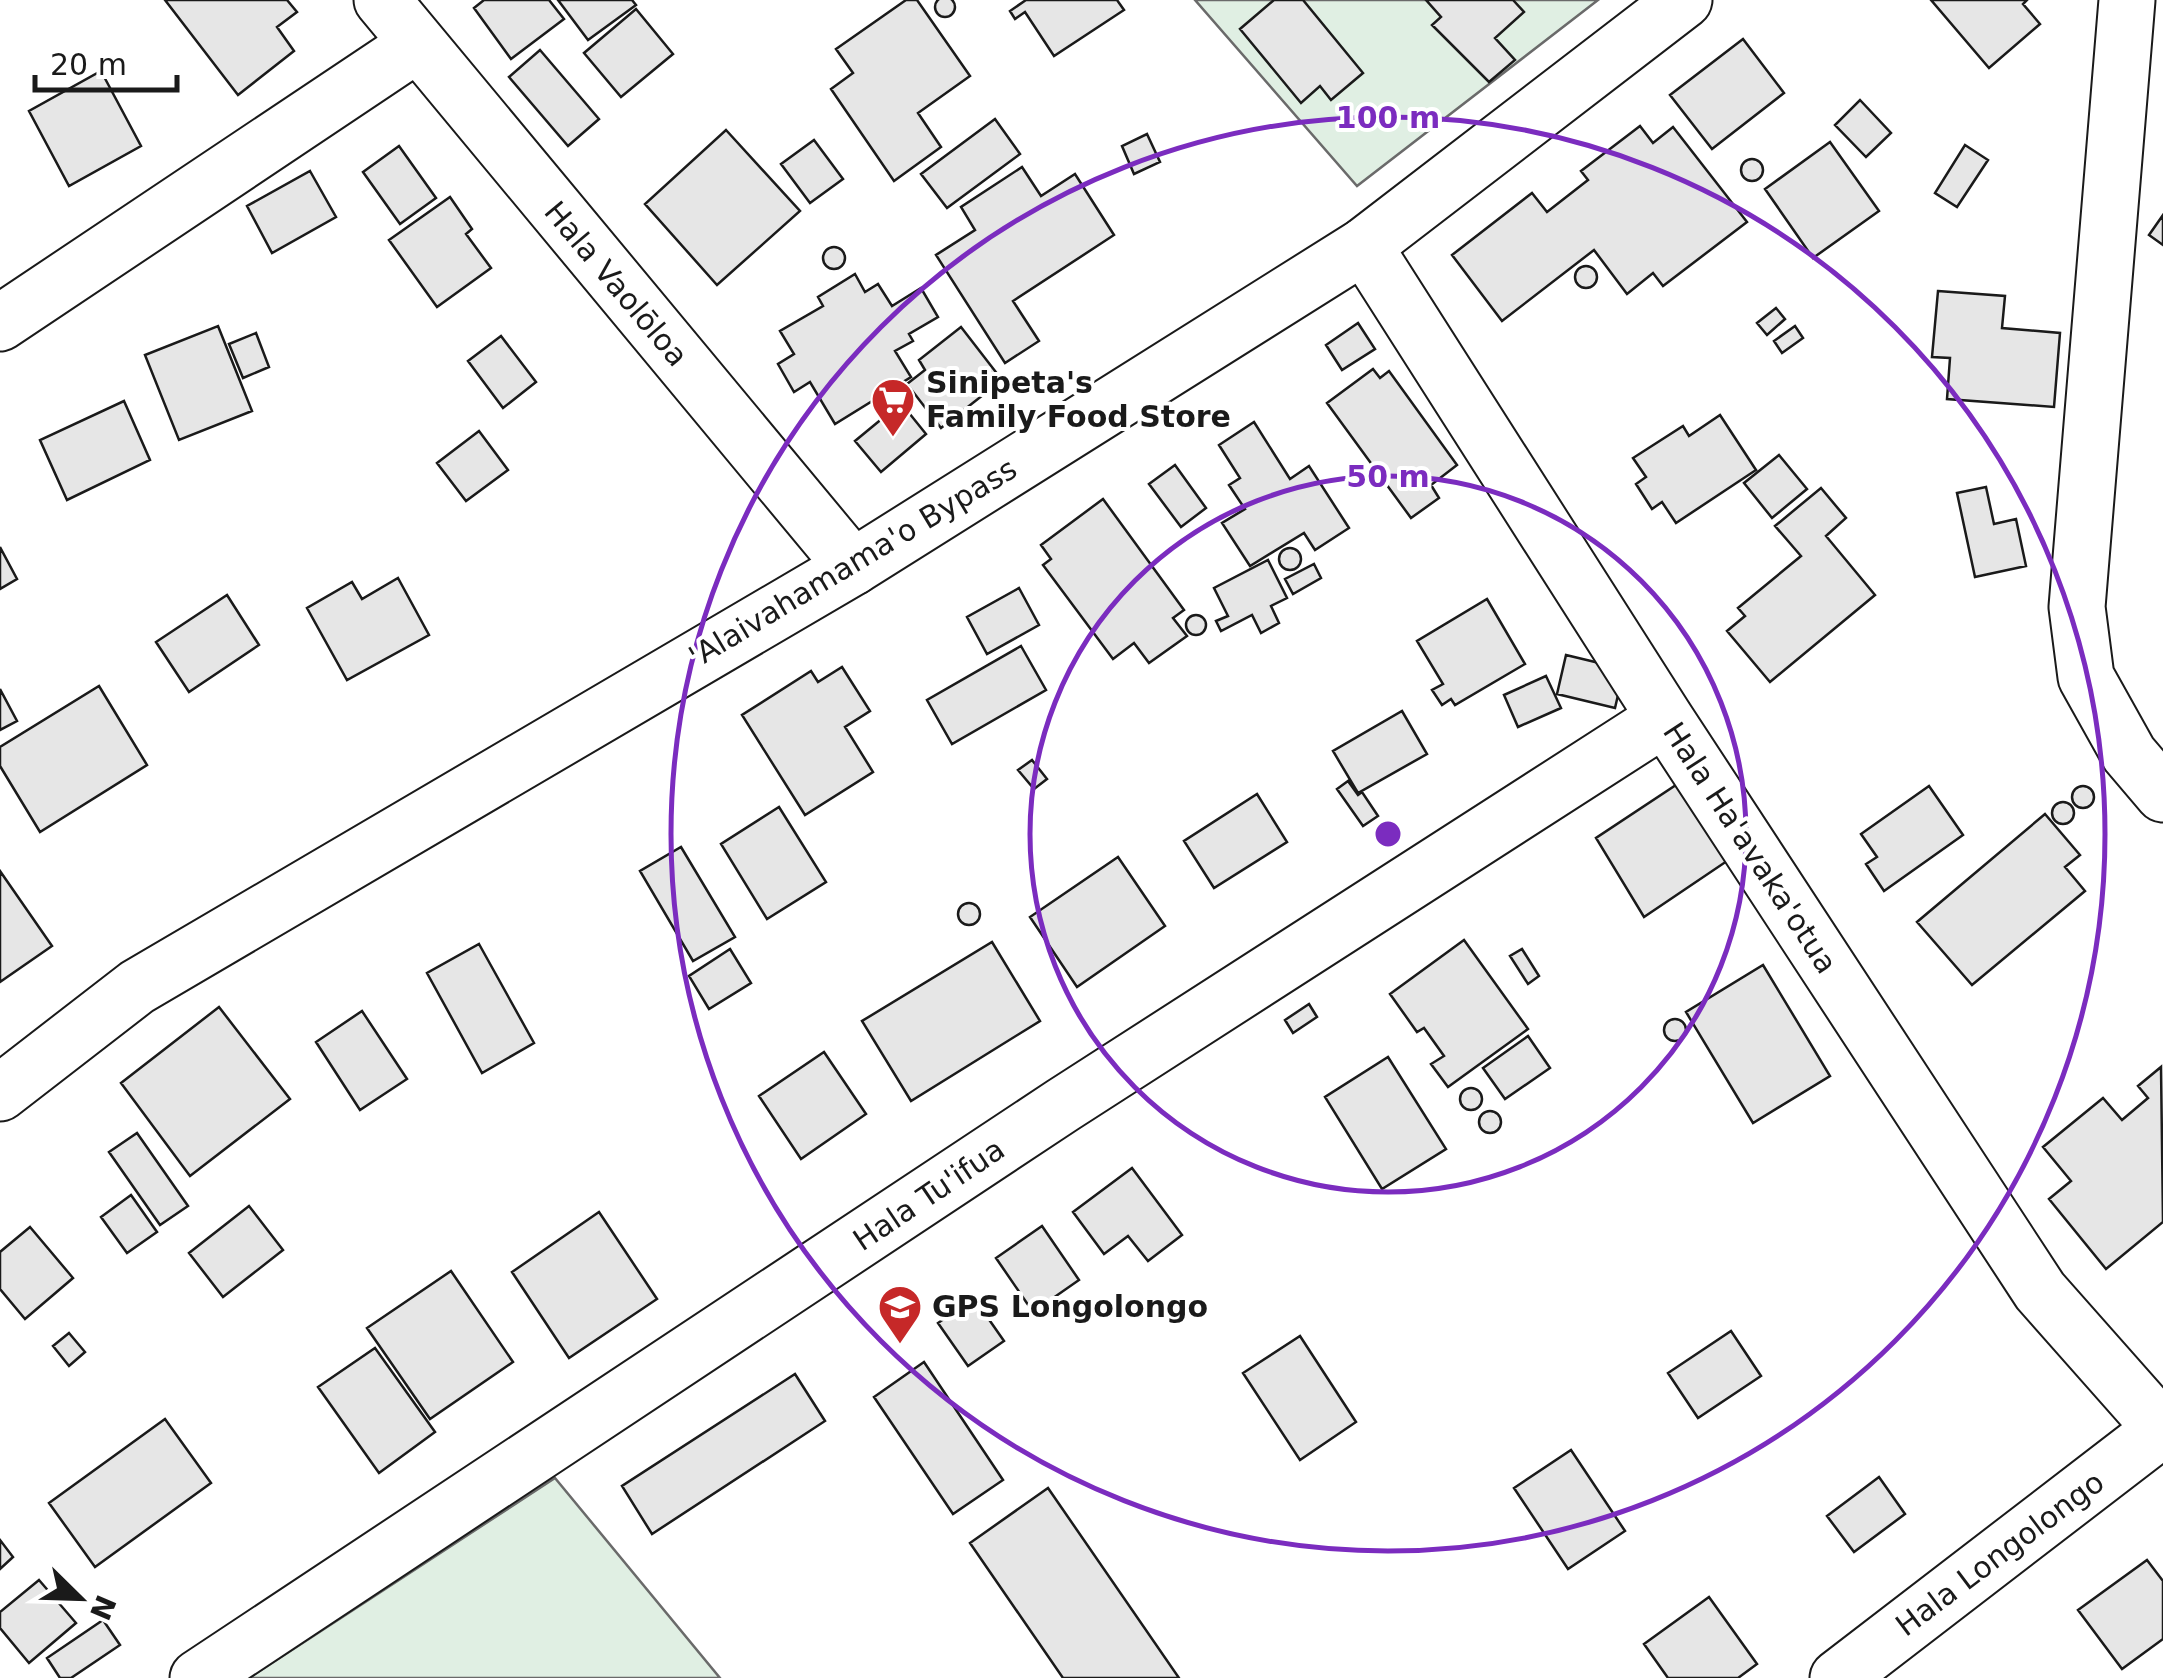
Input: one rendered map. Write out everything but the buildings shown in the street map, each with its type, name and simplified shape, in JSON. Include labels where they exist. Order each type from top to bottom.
[{"type":"street","name":"Hala Vaolōloa","points":[[382,0],[853,567]]},
{"type":"street","name":"'Alaivahamama'o Bypass","points":[[0,1094],[136,987],[853,567],[1364,246],[1684,0]]},
{"type":"street","points":[[2127,0],[2077,607],[2086,677],[2129,754],[2163,794]]},
{"type":"street","points":[[0,323],[416,45]]},
{"type":"street","name":"Hala Ha'avaka'otua","points":[[1364,246],[1664,718],[2040,1291],[2162,1430]]},
{"type":"street","name":"Hala Tu'ifua","points":[[198,1678],[1063,1105],[1664,718]]},
{"type":"street","name":"Hala Longolongo","points":[[1838,1678],[2162,1430]]},
{"type":"green space","points":[[1195,0],[1598,0],[1357,186]]},
{"type":"green space","points":[[555,1478],[720,1678],[249,1678]]},
{"type":"place","name":"Sinipeta's Family Food Store","points":[[893,438]]},
{"type":"place","name":"GPS Longolongo","points":[[900,1345]]}]
